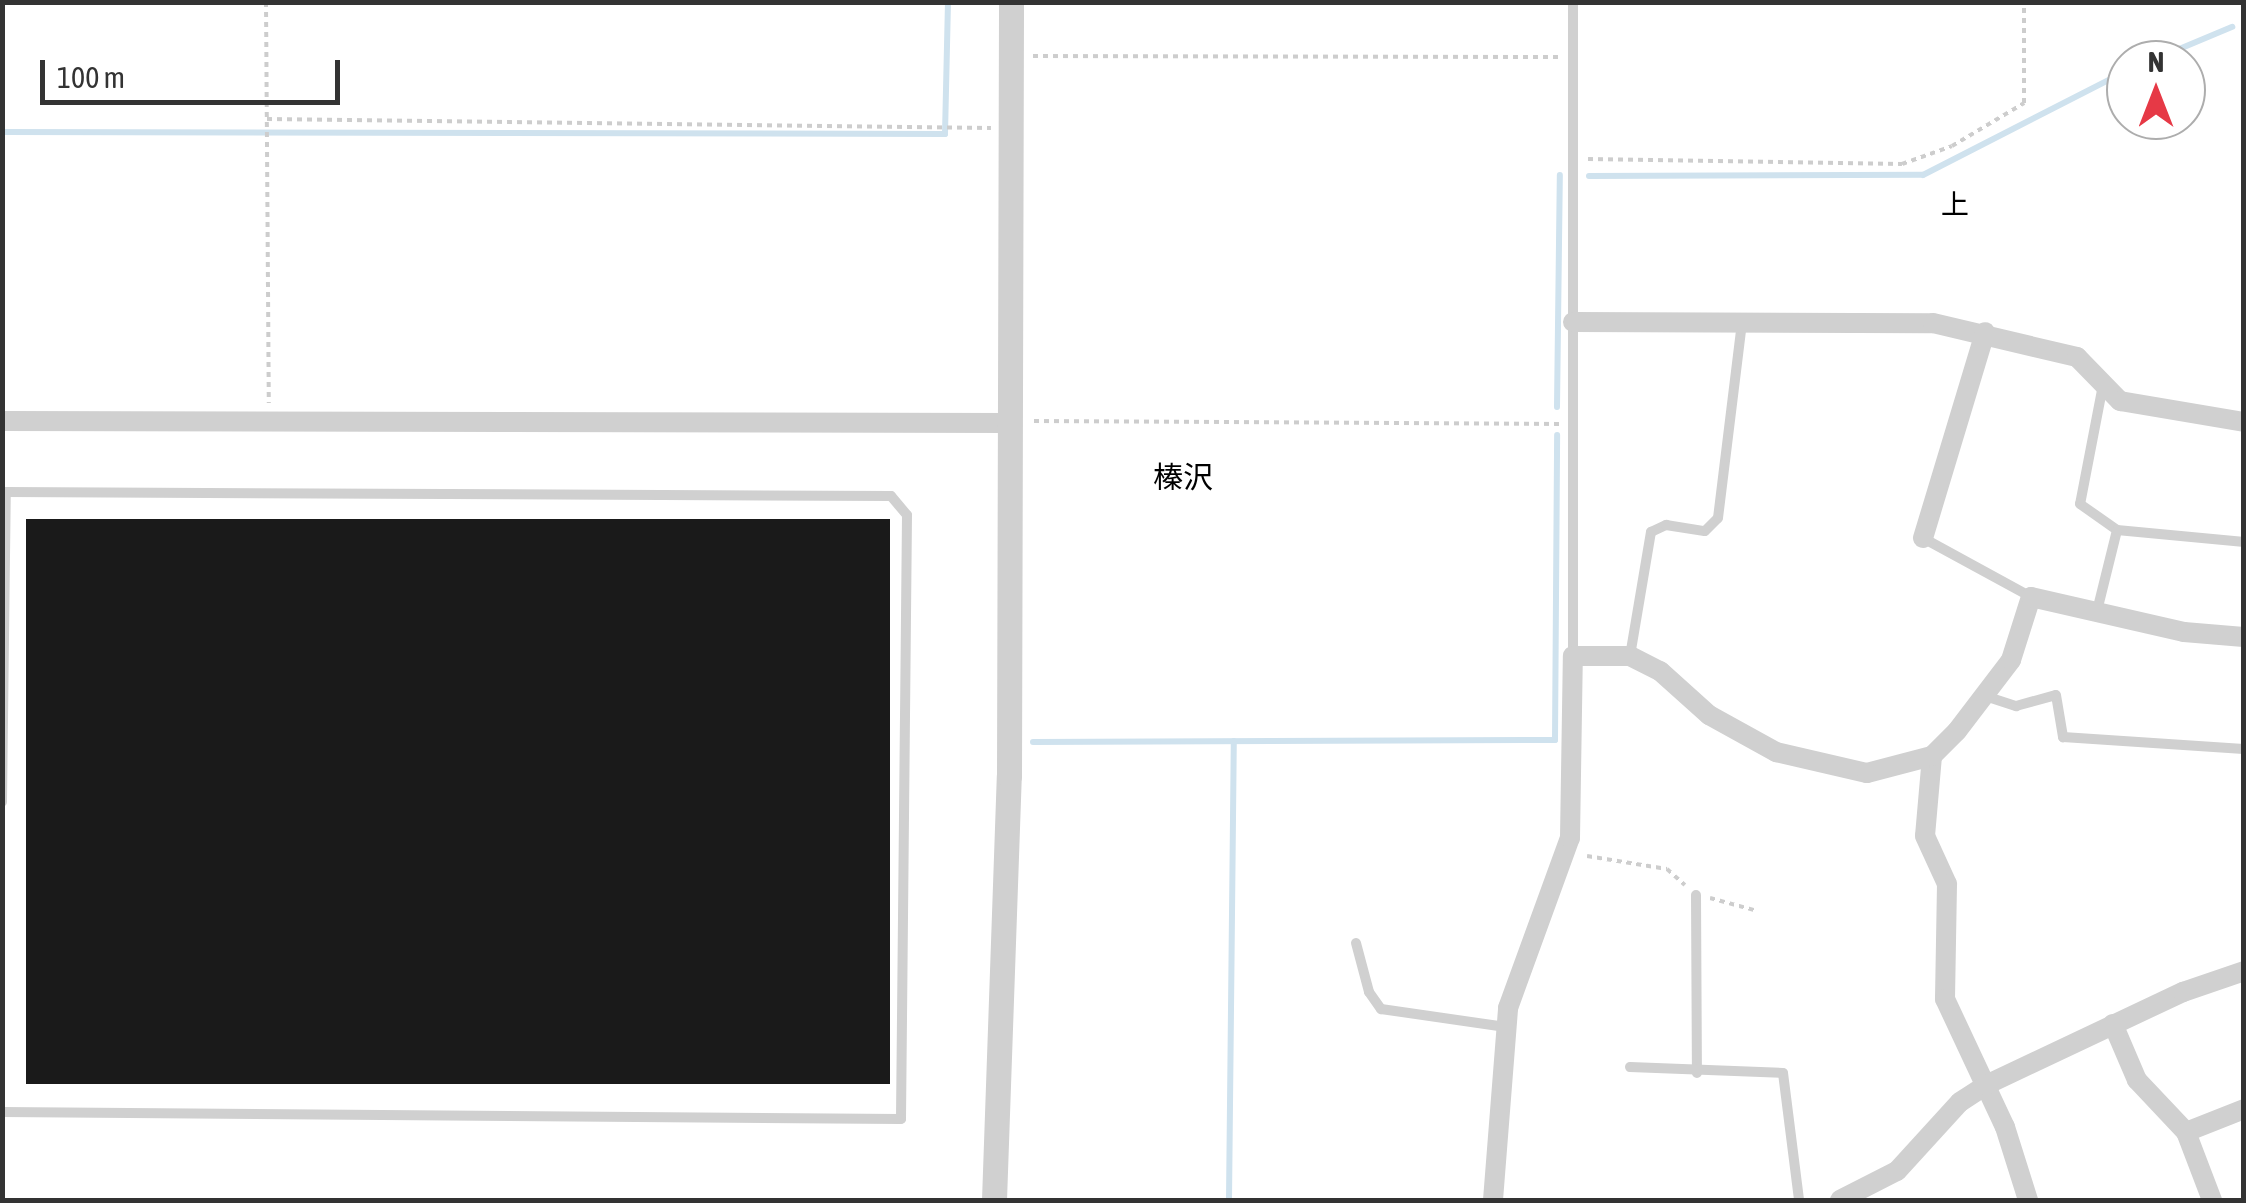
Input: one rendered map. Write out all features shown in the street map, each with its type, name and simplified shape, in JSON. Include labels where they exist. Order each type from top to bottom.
[{"type":"street","points":[[994,1200],[1009,776],[1011,2]]},
{"type":"street","points":[[1573,322],[1915,322],[1985,332],[2077,356],[2120,401],[2244,422]]},
{"type":"street","points":[[1923,538],[1985,332]]},
{"type":"street","points":[[2,420],[1010,423]]},
{"type":"street","points":[[1493,1200],[1506,1028],[1567,852],[1573,656],[1630,656],[1660,671],[1710,715],[1776,752],[1867,773],[1932,756],[2011,660],[2032,597],[2184,632],[2244,637]]},
{"type":"street","points":[[1932,756],[1925,836],[1947,884],[1945,998],[1986,1085],[2028,1200]]},
{"type":"street","points":[[1840,1200],[1897,1171],[1960,1102],[1986,1085],[2113,1024],[2244,971]]},
{"type":"street","points":[[2113,1024],[2137,1080],[2186,1132],[2212,1200]]},
{"type":"street","points":[[2186,1132],[2244,1110]]},
{"type":"lane","points":[[1573,2],[1573,322],[1569,424],[1573,656]]},
{"type":"lane","points":[[1630,656],[1651,532],[1666,525],[1704,530],[1718,518],[1742,323]]},
{"type":"lane","points":[[2103,384],[2080,504],[2117,530],[2244,542]]},
{"type":"lane","points":[[2,802],[6,492],[891,496],[907,515],[901,1119],[2,1112]]},
{"type":"lane","points":[[2096,612],[2117,530]]},
{"type":"lane","points":[[1923,538],[2032,597]]},
{"type":"lane","points":[[1985,696],[2016,706],[2056,695],[2063,737],[2244,749]]},
{"type":"lane","points":[[1696,895],[1696,1072]]},
{"type":"lane","points":[[1356,943],[1369,992],[1381,1009],[1406,1018],[1506,1028]]},
{"type":"lane","points":[[1630,1067],[1782,1073],[1799,1200]]},
{"type":"path","points":[[266,2],[270,421]]},
{"type":"path","points":[[1573,158],[1902,164],[1952,146],[2024,103],[2024,2]]},
{"type":"path","points":[[1011,56],[1573,58]]},
{"type":"path","points":[[266,118],[1011,128]]},
{"type":"path","points":[[1010,423],[1569,424]]},
{"type":"path","points":[[1567,852],[1667,869],[1696,895],[1754,910]]},
{"type":"building","points":[[26,519],[890,519],[890,1084],[26,1084]]},
{"type":"waterway","points":[[2,132],[945,134],[948,2]]},
{"type":"waterway","points":[[2201,40],[2232,27]]},
{"type":"waterway","points":[[1589,176],[1923,175],[2106,81]]},
{"type":"waterway","points":[[1557,407],[1560,175]]},
{"type":"waterway","points":[[1033,742],[1555,740],[1557,435]]},
{"type":"waterway","points":[[1229,1200],[1234,741]]},
{"type":"district","name":"上","points":[[1955,204]]},
{"type":"district","name":"榛沢","points":[[1183,477]]}]
